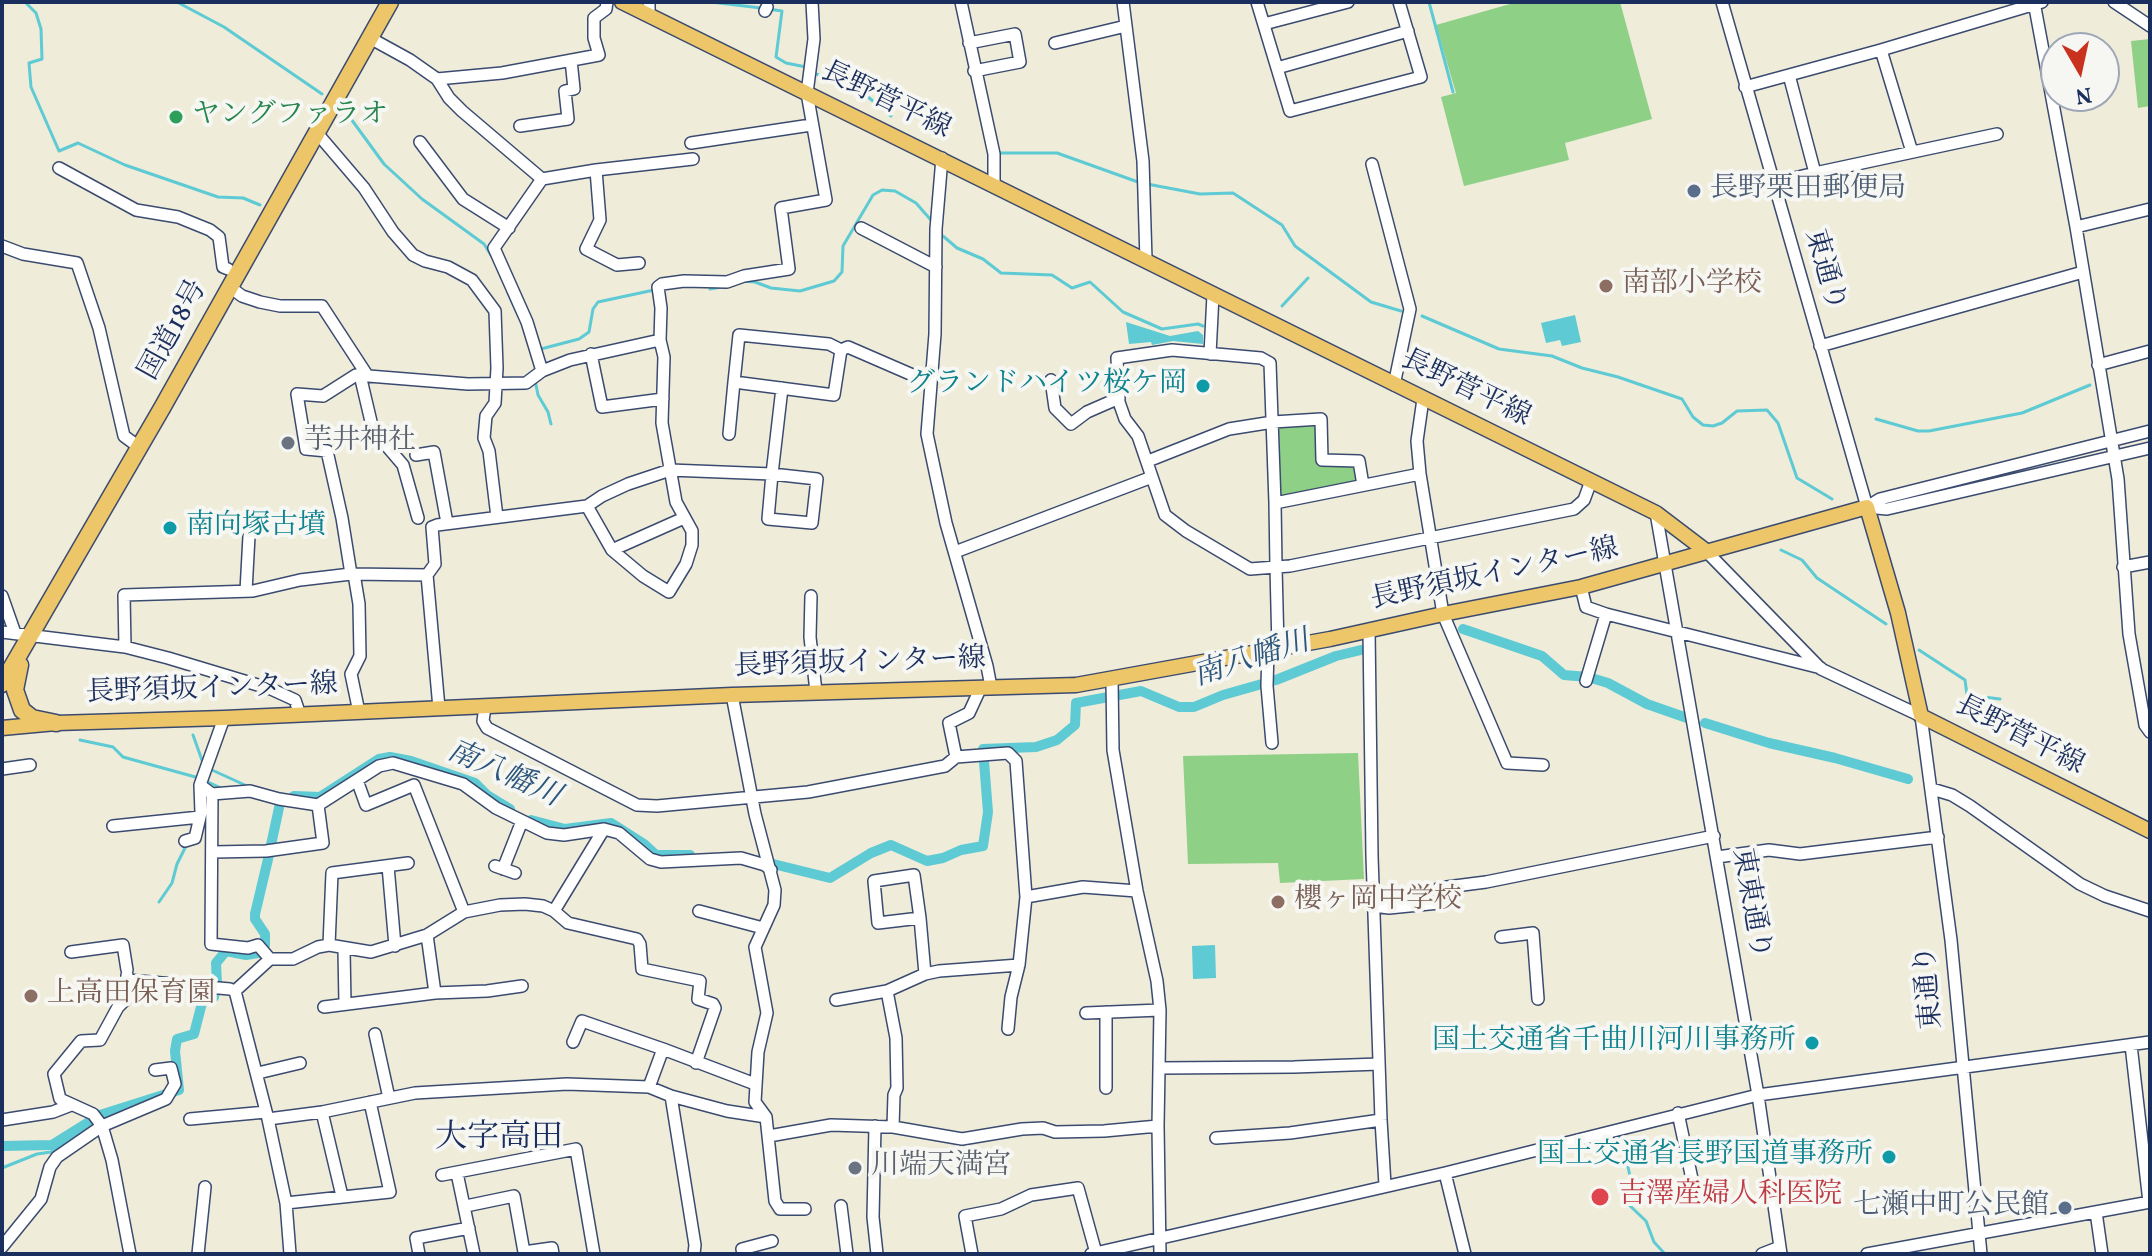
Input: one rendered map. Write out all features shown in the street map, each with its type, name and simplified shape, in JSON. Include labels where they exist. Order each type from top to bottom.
[{"type":"highway","name":"国道18号","points":[[2,684],[19,636],[139,447],[390,2]]},
{"type":"highway","points":[[19,636],[17,700],[22,710],[32,718],[56,723]]},
{"type":"main road","name":"長野菅平線","points":[[622,2],[649,9],[807,93],[1656,513],[1706,551]]},
{"type":"main road","name":"長野菅平線","points":[[1867,507],[1898,613],[1921,716],[2150,831]]},
{"type":"main road","points":[[1706,551],[1867,507]]},
{"type":"main road","name":"長野須坂インター線","points":[[2,728],[56,723],[816,692],[1076,685],[1111,691],[1273,648],[1581,587],[1706,551]]},
{"type":"street","points":[[437,79],[502,73],[599,55],[594,38],[594,18],[606,9],[607,2]]},
{"type":"street","points":[[587,506],[612,550],[669,592],[686,564],[692,545],[692,531],[676,502],[662,423],[664,357],[660,340],[658,287],[684,281],[714,284],[789,269],[781,208],[826,200],[807,93],[814,39],[812,2]]},
{"type":"street","points":[[961,2],[994,154],[994,184]]},
{"type":"street","points":[[1123,2],[1143,161],[1146,260]]},
{"type":"street","points":[[1257,2],[1290,111],[1421,77],[1399,2]]},
{"type":"street","points":[[1264,24],[1348,2]]},
{"type":"street","name":"東通り","points":[[1722,2],[1867,507]]},
{"type":"street","points":[[2114,2],[2150,26]]},
{"type":"street","points":[[1745,87],[2037,3],[2114,457],[2123,522],[2123,567],[2129,634],[2145,725],[2150,732]]},
{"type":"street","points":[[1055,43],[1126,26]]},
{"type":"street","points":[[1277,68],[1408,31]]},
{"type":"street","points":[[969,43],[1015,34],[1020,62],[974,71]]},
{"type":"street","points":[[370,38],[437,79],[462,111],[542,179]]},
{"type":"street","points":[[1881,50],[1912,152]]},
{"type":"street","points":[[520,126],[568,119],[565,91],[574,89],[571,60]]},
{"type":"street","points":[[1789,75],[1815,173]]},
{"type":"street","points":[[691,143],[811,125]]},
{"type":"street","points":[[317,133],[364,188],[393,232],[413,255],[460,273],[480,287],[495,311],[495,403],[486,416],[484,438],[489,451],[497,517]]},
{"type":"street","points":[[1773,183],[1997,134]]},
{"type":"street","points":[[420,142],[463,199],[509,228]]},
{"type":"street","points":[[942,158],[927,434],[955,552],[987,666],[986,687],[969,713],[949,723],[956,757]]},
{"type":"street","points":[[542,371],[494,248],[542,179],[693,159]]},
{"type":"street","points":[[1372,164],[1410,309],[1394,385]]},
{"type":"street","points":[[59,168],[136,210],[178,217],[210,230],[219,237],[223,267],[228,269]]},
{"type":"street","points":[[596,170],[600,220],[586,249],[617,265],[639,263]]},
{"type":"street","points":[[2076,227],[2150,209]]},
{"type":"street","points":[[861,228],[936,267]]},
{"type":"street","points":[[2,246],[23,254],[77,263],[99,328],[124,436],[139,447]]},
{"type":"street","points":[[1820,346],[2083,272]]},
{"type":"street","points":[[230,287],[242,296],[260,302],[280,306],[322,306],[364,375],[373,430],[403,465],[418,518]]},
{"type":"street","points":[[1210,354],[1213,295]]},
{"type":"street","points":[[729,434],[739,335],[829,344],[841,350],[848,347],[931,383]]},
{"type":"street","points":[[359,712],[351,674],[360,656],[359,604],[327,451],[306,449],[297,394],[323,396],[364,375],[448,383],[526,383],[542,371],[591,354],[660,340]]},
{"type":"street","points":[[734,382],[834,395],[841,350]]},
{"type":"street","points":[[1272,743],[1267,683],[1273,648],[1276,567],[1270,363],[1267,359],[1172,350],[1117,358],[1119,398],[1125,419],[1138,436],[1165,515],[1250,569],[1276,567],[1574,509],[1584,500],[1591,481]]},
{"type":"street","points":[[2098,365],[2150,351]]},
{"type":"street","points":[[591,354],[602,407],[663,399]]},
{"type":"street","points":[[1051,380],[1055,408],[1071,424],[1087,412],[1119,398]]},
{"type":"street","points":[[439,708],[427,575],[435,564],[432,527],[587,506],[628,484],[670,470],[772,474],[817,479],[812,523],[768,519],[772,474],[782,388]]},
{"type":"street","points":[[1423,399],[1417,441],[1420,474],[1443,614],[1507,763],[1543,765]]},
{"type":"street","points":[[1148,461],[1229,429],[1321,419],[1322,460],[1359,461],[1363,485]]},
{"type":"street","points":[[1867,507],[1880,499],[2150,431]]},
{"type":"street","points":[[1867,507],[1887,509],[2150,448]]},
{"type":"street","points":[[416,455],[434,452],[447,523]]},
{"type":"street","points":[[1275,503],[1420,474]]},
{"type":"street","points":[[955,552],[1152,477]]},
{"type":"street","name":"東東通り","points":[[1656,513],[1758,1095],[1781,1250]]},
{"type":"street","points":[[612,550],[684,518]]},
{"type":"street","points":[[246,591],[249,536]]},
{"type":"street","points":[[1706,551],[1821,669]]},
{"type":"street","points":[[2123,567],[2150,562]]},
{"type":"street","points":[[125,647],[124,595],[246,591],[352,574],[427,575]]},
{"type":"street","points":[[1581,587],[1586,607],[1821,669],[1921,716]]},
{"type":"street","points":[[2,596],[19,636],[125,647],[271,689],[295,700],[300,715]]},
{"type":"street","points":[[811,596],[810,637],[816,692]]},
{"type":"street","points":[[1587,678],[1606,614]]},
{"type":"street","points":[[1369,630],[1374,906],[1385,1185]]},
{"type":"street","points":[[1111,691],[1113,750],[1160,1010],[1160,1254]]},
{"type":"street","points":[[732,695],[755,814],[775,890],[774,905],[755,947],[767,1014],[758,1052],[755,1102],[766,1117],[775,1201],[780,1209],[805,1209]]},
{"type":"street","points":[[485,707],[483,721],[487,728],[637,805],[657,806],[808,792],[945,766],[956,757],[1008,753],[1016,761],[1026,897],[1008,1029]]},
{"type":"street","name":"東通り","points":[[1921,716],[1938,837],[1981,1254]]},
{"type":"street","points":[[185,841],[195,838],[200,817],[200,785],[224,718]]},
{"type":"street","points":[[200,785],[212,794],[250,791],[318,805],[379,766],[393,763],[463,784],[496,808],[547,833],[564,835],[604,829],[619,833],[650,859],[661,862],[741,858],[770,865]]},
{"type":"street","points":[[2,769],[30,765]]},
{"type":"street","points":[[357,780],[366,805],[414,785],[464,912]]},
{"type":"street","points":[[1932,789],[1952,795],[1970,806],[2080,884],[2150,911]]},
{"type":"street","points":[[212,794],[211,944],[248,948],[258,945],[270,959]]},
{"type":"street","points":[[213,852],[266,851],[323,843],[318,805]]},
{"type":"street","points":[[113,826],[200,817]]},
{"type":"street","points":[[504,870],[522,821]]},
{"type":"street","points":[[554,911],[604,829]]},
{"type":"street","points":[[1374,906],[1389,908],[1439,903],[1439,888],[1486,882],[1714,836]]},
{"type":"street","points":[[1717,857],[1769,850],[1800,854],[1938,837]]},
{"type":"street","points":[[329,945],[332,873],[408,863]]},
{"type":"street","points":[[388,866],[395,946]]},
{"type":"street","points":[[920,918],[878,923],[874,881],[914,875],[920,918],[925,974]]},
{"type":"street","points":[[1026,897],[1083,887],[1137,891]]},
{"type":"street","points":[[235,991],[270,959],[293,959],[329,945],[344,950],[371,952],[427,935],[464,912],[525,904],[554,911],[568,923],[637,939],[642,969],[700,981],[698,999],[713,1004],[715,1008],[696,1063]]},
{"type":"street","points":[[699,911],[763,928]]},
{"type":"street","points":[[1501,937],[1533,933],[1538,999]]},
{"type":"street","points":[[427,935],[435,993]]},
{"type":"street","points":[[79,955],[123,945],[127,998],[118,1007],[100,1040],[81,1041],[54,1074],[60,1099],[99,1121],[112,1160],[130,1254]]},
{"type":"street","points":[[344,950],[345,1004]]},
{"type":"street","points":[[836,1000],[887,991],[925,974],[1019,965]]},
{"type":"street","points":[[127,975],[235,991]]},
{"type":"street","points":[[324,1007],[522,986]]},
{"type":"street","points":[[235,991],[258,1073],[286,1203],[290,1254]]},
{"type":"street","points":[[887,991],[896,1038],[897,1088],[893,1127]]},
{"type":"street","points":[[1086,1013],[1160,1010]]},
{"type":"street","points":[[1106,1012],[1106,1088]]},
{"type":"street","points":[[573,1042],[582,1021],[755,1084]]},
{"type":"street","points":[[375,1034],[389,1098]]},
{"type":"street","points":[[972,1254],[965,1216],[1001,1209],[1031,1195],[1078,1188],[1093,1254],[1445,1173],[1758,1095],[2150,1042]]},
{"type":"street","points":[[1867,1254],[2150,1202],[2131,1045]]},
{"type":"street","points":[[649,1087],[663,1049]]},
{"type":"street","points":[[258,1073],[300,1063]]},
{"type":"street","points":[[1160,1068],[1379,1064]]},
{"type":"street","points":[[2,1247],[41,1199],[50,1167],[57,1157],[99,1121],[168,1094],[175,1084],[171,1068],[155,1070]]},
{"type":"street","points":[[190,1119],[322,1112],[415,1093],[567,1084],[649,1087],[727,1111],[766,1117]]},
{"type":"street","points":[[671,1096],[694,1254]]},
{"type":"street","points":[[286,1203],[390,1192],[370,1102]]},
{"type":"street","points":[[2,1120],[53,1112],[71,1105]]},
{"type":"street","points":[[322,1112],[342,1196]]},
{"type":"street","points":[[1678,1113],[1696,1198]]},
{"type":"street","points":[[1216,1138],[1290,1133],[1381,1120]]},
{"type":"street","points":[[769,1136],[831,1125],[893,1127],[962,1139],[1022,1129],[1104,1131],[1158,1126]]},
{"type":"street","points":[[875,1126],[873,1217],[877,1254]]},
{"type":"street","points":[[442,1175],[576,1149],[594,1254]]},
{"type":"street","points":[[457,1173],[474,1254]]},
{"type":"street","points":[[1445,1173],[1465,1254]]},
{"type":"street","points":[[198,1254],[205,1187]]},
{"type":"street","points":[[466,1206],[514,1196],[524,1252],[552,1248],[553,1254]]},
{"type":"street","points":[[841,1206],[847,1254]]},
{"type":"street","points":[[2096,1212],[2102,1254]]},
{"type":"street","points":[[419,1254],[416,1238],[469,1228]]},
{"type":"street","points":[[743,1254],[742,1249],[772,1241]]},
{"type":"street","points":[[1762,1254],[1781,1250]]},
{"type":"green space","points":[[1517,2],[1620,2],[1652,119],[1565,143],[1569,160],[1464,186],[1441,97],[1456,93],[1436,25]]},
{"type":"green space","points":[[2150,39],[2150,106],[2138,108],[2131,41]]},
{"type":"green space","points":[[1316,422],[1317,464],[1355,464],[1358,484],[1280,498],[1277,425]]},
{"type":"green space","points":[[1358,753],[1364,879],[1280,883],[1278,863],[1188,864],[1183,756]]},
{"type":"water","points":[[1575,315],[1581,342],[1562,346],[1560,340],[1546,343],[1541,323]]},
{"type":"water","points":[[1126,322],[1170,336],[1198,331],[1203,335],[1203,344],[1173,341],[1152,345],[1151,342],[1129,344]]},
{"type":"water","points":[[1215,945],[1216,978],[1193,979],[1192,946]]},
{"type":"waterway","points":[[25,2],[36,13],[41,29],[42,59],[29,63],[31,87],[59,151],[78,143],[125,165],[218,197],[243,198],[260,205]]},
{"type":"waterway","points":[[177,2],[224,27],[322,94]]},
{"type":"waterway","points":[[711,2],[761,8]]},
{"type":"waterway","points":[[1429,2],[1453,92]]},
{"type":"waterway","points":[[768,9],[782,11],[776,57],[786,63],[806,67]]},
{"type":"waterway","points":[[816,74],[856,87],[891,116]]},
{"type":"waterway","points":[[343,108],[384,164],[422,199],[484,244],[494,260]]},
{"type":"waterway","points":[[1000,153],[1057,153],[1138,182]]},
{"type":"waterway","points":[[1147,184],[1200,194],[1233,193],[1282,225],[1295,246],[1371,302],[1401,311]]},
{"type":"waterway","points":[[743,281],[800,291],[834,281],[842,272],[843,246],[873,195],[882,190],[895,191],[916,203],[930,219]]},
{"type":"waterway","points":[[943,236],[957,248],[983,259],[1001,273],[1052,275],[1072,288],[1090,282],[1123,312],[1162,329],[1203,326]]},
{"type":"waterway","points":[[1282,306],[1308,278]]},
{"type":"waterway","points":[[710,289],[721,287]]},
{"type":"waterway","points":[[537,350],[579,339],[589,332],[593,309],[598,302],[654,290]]},
{"type":"waterway","points":[[508,293],[518,315]]},
{"type":"waterway","points":[[1422,316],[1499,349],[1552,356],[1682,399],[1693,417],[1703,425],[1722,423],[1737,411],[1767,410],[1778,423],[1797,478],[1832,499]]},
{"type":"waterway","points":[[535,380],[551,424]]},
{"type":"waterway","points":[[1876,419],[1918,431],[1929,431],[2022,413],[2090,385]]},
{"type":"waterway","points":[[1781,550],[1802,560],[1817,578],[1886,624]]},
{"type":"waterway","name":"南八幡川","points":[[1463,629],[1542,656],[1564,675],[1608,683],[1647,704],[1687,718]]},
{"type":"waterway","name":"南八幡川","points":[[761,861],[830,878],[871,853],[891,845],[927,861],[983,846],[988,812],[983,749],[1036,747],[1057,740],[1075,725],[1076,703],[1141,691],[1179,707],[1194,707],[1361,650]]},
{"type":"waterway","points":[[1919,650],[1965,680],[1967,695],[2000,699]]},
{"type":"waterway","name":"南八幡川","points":[[1705,723],[1908,779]]},
{"type":"waterway","points":[[193,735],[203,763]]},
{"type":"waterway","points":[[80,740],[113,747],[123,757],[199,778]]},
{"type":"waterway","name":"南八幡川","points":[[294,796],[320,797],[379,759],[390,757],[475,783],[487,795],[510,809]]},
{"type":"waterway","points":[[212,770],[247,786]]},
{"type":"waterway","points":[[208,782],[223,789]]},
{"type":"waterway","name":"南八幡川","points":[[271,845],[280,803]]},
{"type":"waterway","name":"南八幡川","points":[[531,820],[565,829],[611,823],[656,855],[690,855]]},
{"type":"waterway","points":[[159,902],[172,883],[187,844]]},
{"type":"waterway","name":"南八幡川","points":[[265,945],[265,934],[255,914],[269,855]]},
{"type":"waterway","name":"南八幡川","points":[[217,984],[216,963],[226,951],[246,955],[258,953]]},
{"type":"waterway","name":"南八幡川","points":[[2,1146],[52,1145],[100,1115],[179,1090],[175,1051],[177,1039],[194,1034],[203,999],[214,997],[215,992]]},
{"type":"waterway","points":[[2,1168],[37,1154],[51,1152],[108,1118]]},
{"type":"waterway","points":[[1619,1136],[1629,1149],[1627,1163],[1631,1180],[1626,1193],[1627,1203],[1646,1221],[1654,1242],[1665,1254]]},
{"type":"place","name":"ヤングファラオ","points":[[176,117]]},
{"type":"place","name":"長野栗田郵便局","points":[[1694,191]]},
{"type":"place","name":"南部小学校","points":[[1606,286]]},
{"type":"place","name":"グランドハイツ桜ケ岡","points":[[1203,386]]},
{"type":"place","name":"芋井神社","points":[[288,443]]},
{"type":"place","name":"南向塚古墳","points":[[170,528]]},
{"type":"place","name":"櫻ヶ岡中学校","points":[[1278,902]]},
{"type":"place","name":"上高田保育園","points":[[31,996]]},
{"type":"place","name":"国土交通省千曲川河川事務所","points":[[1812,1043]]},
{"type":"place","name":"国土交通省長野国道事務所","points":[[1889,1157]]},
{"type":"place","name":"川端天満宮","points":[[855,1168]]},
{"type":"place","name":"吉澤産婦人科医院","points":[[1600,1197]]},
{"type":"place","name":"七瀬中町公民館","points":[[2065,1208]]},
{"type":"district","name":"大字高田","points":[[499,1140]]}]
